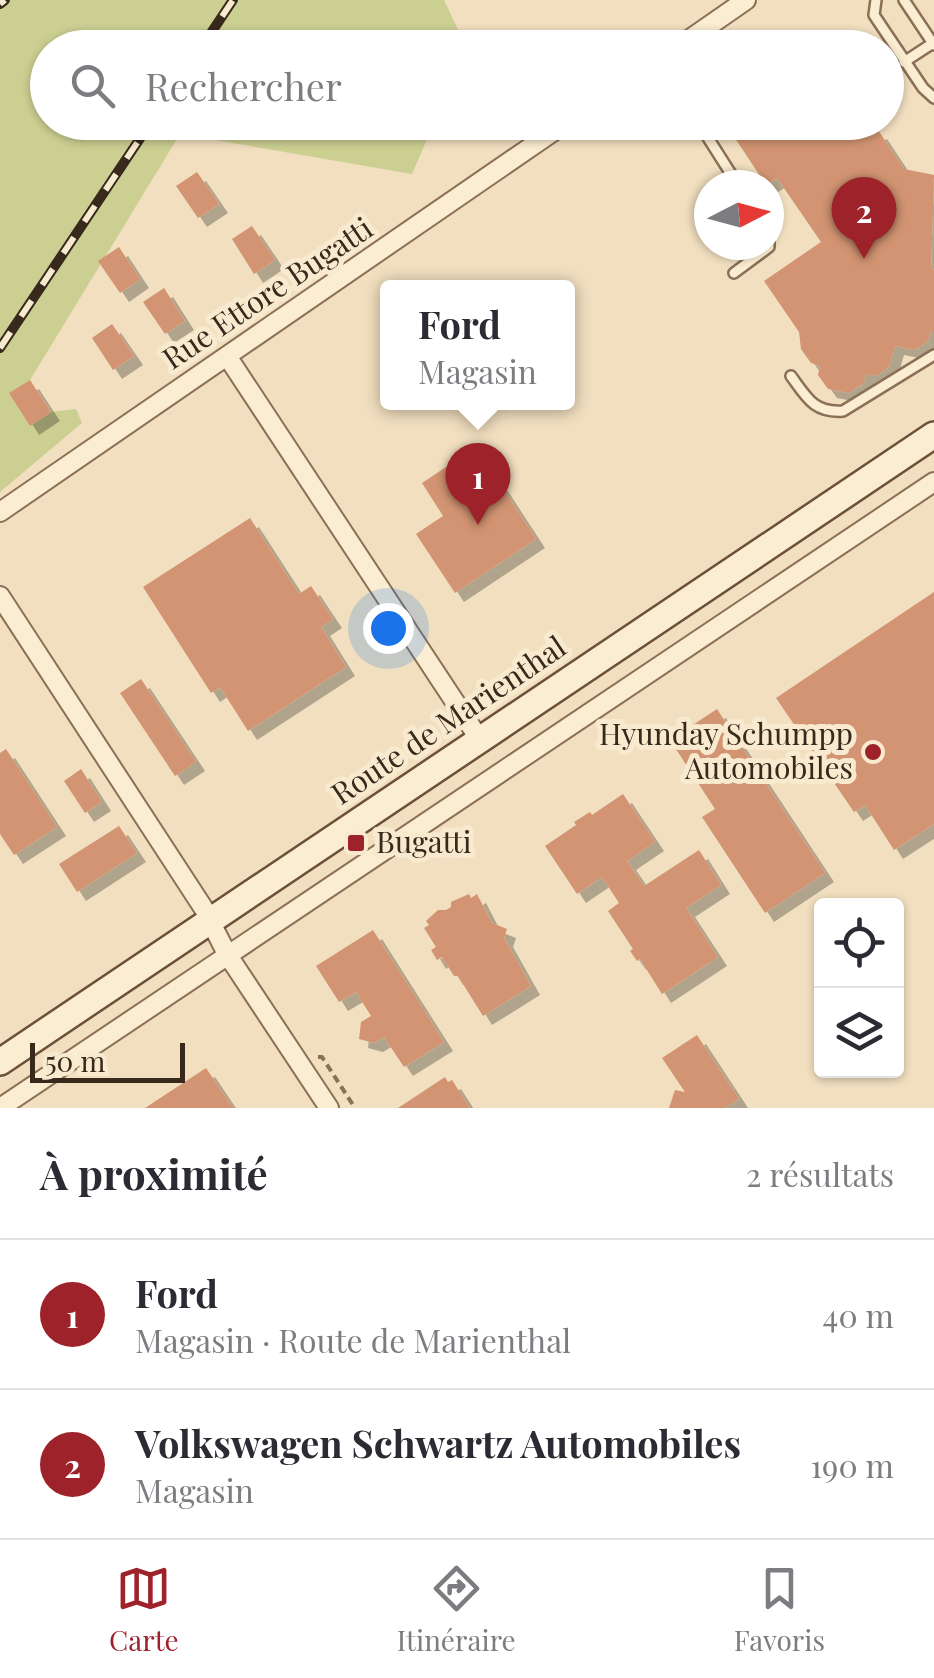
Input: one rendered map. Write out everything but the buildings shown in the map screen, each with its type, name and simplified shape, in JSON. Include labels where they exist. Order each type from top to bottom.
[{"type":"street","points":[[703,30],[746,0]]},
{"type":"street","name":"Rue Ettore Bugatti","points":[[0,512],[541,140]]},
{"type":"street","points":[[227,356],[480,740]]},
{"type":"street","name":"Route de Marienthal","points":[[0,1062],[934,435]]},
{"type":"street","points":[[0,1108],[934,482]]},
{"type":"street","points":[[0,596],[328,1108]]},
{"type":"lane","points":[[876,0],[874,15],[884,30]]},
{"type":"lane","points":[[904,0],[933,44],[904,62],[934,98]]},
{"type":"lane","points":[[709,140],[728,170]]},
{"type":"lane","points":[[734,273],[752,260]]},
{"type":"lane","points":[[791,376],[814,408],[843,411],[934,355]]},
{"type":"path","points":[[322,1057],[356,1108]]},
{"type":"green space","points":[[0,0],[444,0],[458,30],[30,30],[30,140],[176,140],[30,380],[10,393],[30,425],[51,412],[76,409],[82,423],[0,492]]},
{"type":"green space","points":[[215,140],[427,140],[412,174]]},
{"type":"railway","points":[[0,4],[5,0]]},
{"type":"railway","points":[[213,30],[233,0]]},
{"type":"railway","points":[[0,348],[139,140]]},
{"type":"place","name":"Volkswagen Schwartz Automobiles","points":[[864,259]]},
{"type":"place","name":"Ford","points":[[478,525]]},
{"type":"place","name":"Hyunday Schumpp Automobiles","points":[[873,752]]},
{"type":"place","name":"Bugatti","points":[[356,843]]}]
